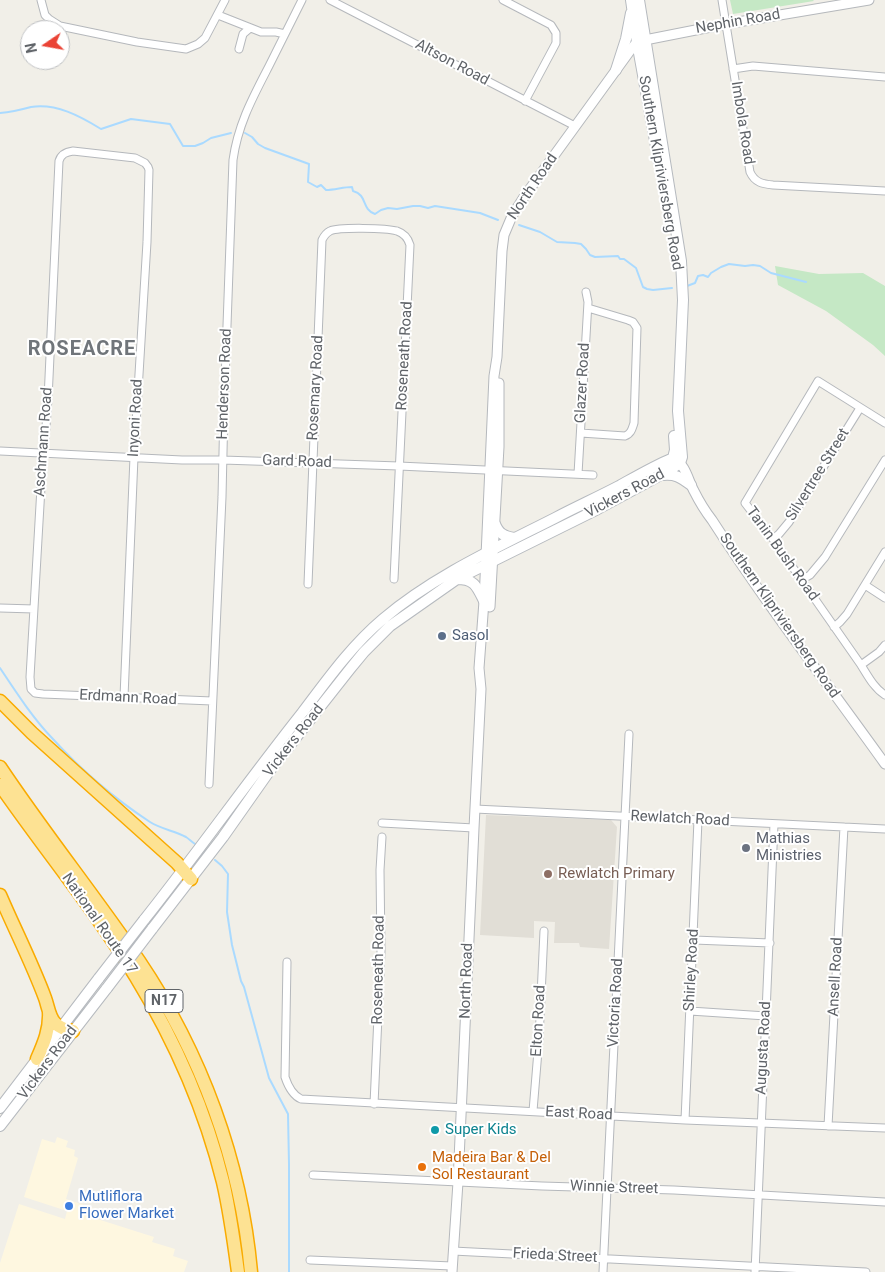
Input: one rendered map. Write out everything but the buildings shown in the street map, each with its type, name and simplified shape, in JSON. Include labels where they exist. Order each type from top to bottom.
[{"type":"highway","points":[[0,701],[32,733],[177,863],[187,875]]},
{"type":"highway","name":"N17","points":[[0,767],[140,962],[182,1034],[209,1093],[231,1162],[240,1198],[251,1272]]},
{"type":"highway","name":"National Route 17","points":[[0,785],[115,944],[157,1014],[184,1067],[204,1118],[223,1184],[230,1213],[238,1272]]},
{"type":"highway","points":[[0,895],[46,999],[49,1011],[48,1033],[37,1060]]},
{"type":"highway","points":[[49,1011],[56,1024],[67,1029]]},
{"type":"main road","name":"Southern Klipriviersberg Road","points":[[631,0],[641,41],[658,141],[678,279],[673,406],[677,460]]},
{"type":"main road","points":[[616,70],[628,28],[631,0]]},
{"type":"main road","name":"Southern Klipriviersberg Road","points":[[639,0],[641,41]]},
{"type":"main road","name":"Vickers Road","points":[[0,1126],[67,1029],[99,978],[144,920],[223,837],[273,768],[350,669],[393,623],[457,579],[662,475],[677,460]]},
{"type":"main road","name":"Vickers Road","points":[[0,1108],[37,1060],[107,988],[152,929],[281,739],[342,661],[369,632],[399,606],[432,583],[490,550],[606,492],[677,460]]},
{"type":"main road","points":[[662,475],[673,474],[679,476],[691,485]]},
{"type":"main road","points":[[495,524],[501,534],[514,538]]},
{"type":"main road","points":[[457,579],[473,582],[484,601]]},
{"type":"street","points":[[41,0],[46,15],[60,26],[177,49],[186,49],[198,44],[208,34],[226,0]]},
{"type":"street","name":"Henderson Road","points":[[209,784],[235,143],[251,100],[302,0]]},
{"type":"street","name":"Altson Road","points":[[330,0],[574,126]]},
{"type":"street","points":[[503,0],[551,25],[556,33],[556,43],[525,101]]},
{"type":"street","name":"Imbola Road","points":[[722,0],[750,172],[755,180],[773,185],[885,191]]},
{"type":"street","name":"Nephin Road","points":[[641,41],[822,4],[869,0]]},
{"type":"street","points":[[218,15],[264,33],[285,34]]},
{"type":"street","points":[[239,49],[243,34],[250,28]]},
{"type":"street","name":"North Road","points":[[481,689],[486,663],[493,470],[499,447],[497,357],[502,251],[505,231],[524,197],[574,126],[616,70],[641,41]]},
{"type":"street","points":[[733,70],[753,66],[885,77]]},
{"type":"street","name":"Inyoni Road","points":[[58,181],[60,157],[73,151],[135,158],[142,160],[148,167],[147,242],[134,457],[124,697]]},
{"type":"street","name":"Aschmann Road","points":[[43,694],[33,692],[30,689],[30,685],[43,453],[48,399],[58,181]]},
{"type":"street","name":"Roseneath Road","points":[[321,252],[323,236],[328,231],[339,229],[397,231],[404,235],[409,242],[394,579]]},
{"type":"street","name":"Rosemary Road","points":[[308,584],[321,252]]},
{"type":"street","name":"Glazer Road","points":[[578,474],[588,308],[586,292]]},
{"type":"street","points":[[581,434],[626,436],[630,434],[634,423],[637,328],[633,322],[588,308]]},
{"type":"street","name":"Tanin Bush Road","points":[[860,408],[818,381],[745,503],[773,538],[878,690],[885,695]]},
{"type":"street","points":[[860,408],[885,423]]},
{"type":"street","name":"Silvertree Street","points":[[773,538],[789,522],[860,408]]},
{"type":"street","name":"Gard Road","points":[[0,451],[182,460],[400,466],[593,475]]},
{"type":"street","name":"Southern Klipriviersberg Road","points":[[677,460],[727,544],[885,764]]},
{"type":"street","points":[[801,580],[810,575],[825,557],[885,460]]},
{"type":"street","name":"North Road","points":[[490,550],[495,524],[493,470]]},
{"type":"street","points":[[834,627],[847,614],[885,552]]},
{"type":"street","name":"North Road","points":[[452,1269],[462,1108],[481,689],[479,668],[484,601],[490,563]]},
{"type":"street","points":[[865,585],[885,598]]},
{"type":"street","points":[[0,608],[34,609]]},
{"type":"street","points":[[861,665],[879,652],[885,645]]},
{"type":"street","name":"Erdmann Road","points":[[43,694],[212,701]]},
{"type":"street","name":"Victoria Road","points":[[603,1272],[629,734]]},
{"type":"street","name":"Rewlatch Road","points":[[475,809],[885,829]]},
{"type":"street","name":"Shirley Road","points":[[685,1120],[698,820]]},
{"type":"street","points":[[382,823],[474,828]]},
{"type":"street","name":"Augusta Road","points":[[755,1269],[774,824]]},
{"type":"street","name":"Ansell Road","points":[[828,1126],[844,827]]},
{"type":"street","name":"Roseneath Road","points":[[374,1104],[381,960],[380,870],[382,837]]},
{"type":"street","name":"Elton Road","points":[[533,1112],[544,931]]},
{"type":"street","points":[[694,940],[770,943]]},
{"type":"street","name":"East Road","points":[[287,962],[284,1077],[292,1093],[300,1099],[685,1120],[885,1128]]},
{"type":"street","points":[[690,1011],[766,1016]]},
{"type":"street","name":"Winnie Street","points":[[313,1175],[885,1202]]},
{"type":"street","name":"Frieda Street","points":[[453,1251],[755,1269],[866,1272]]},
{"type":"street","points":[[310,1260],[452,1269]]},
{"type":"shaded area","name":"Rewlatch Primary","points":[[486,815],[611,820],[617,827],[609,949],[580,947],[579,943],[554,943],[555,922],[534,921],[534,938],[480,935]]},
{"type":"shaded area","name":"Mutliflora Flower Market","points":[[57,1137],[68,1141],[66,1147],[75,1150],[74,1156],[78,1158],[66,1199],[93,1208],[91,1217],[154,1237],[152,1242],[175,1249],[173,1256],[188,1261],[184,1272],[0,1272],[0,1263],[19,1204],[65,1219],[67,1211],[24,1197],[42,1139],[55,1143]]},
{"type":"green space","points":[[730,0],[813,0],[814,1],[733,14]]},
{"type":"green space","points":[[775,266],[819,274],[863,273],[885,286],[885,356],[826,311],[778,285]]},
{"type":"waterway","points":[[0,113],[40,106],[59,109],[76,115],[101,129],[131,119],[170,124],[183,146],[195,146],[211,138],[231,133]]},
{"type":"waterway","points":[[245,133],[265,148],[309,164],[308,182],[317,187],[321,185],[326,190],[352,187],[353,191],[361,196],[368,209],[375,214],[388,208],[397,209],[413,206],[428,208],[435,206],[480,213],[498,220]]},
{"type":"waterway","points":[[519,225],[540,232],[557,242],[581,244],[590,255],[595,257],[618,256],[636,268],[643,287],[647,289],[672,288]]},
{"type":"waterway","points":[[687,286],[695,283],[698,276],[708,277],[711,273],[729,264],[760,266],[771,273],[806,282]]},
{"type":"waterway","points":[[0,668],[38,722],[87,773],[111,794],[150,822],[182,835],[195,844]]},
{"type":"waterway","points":[[215,860],[228,874],[227,912],[232,945],[269,1078],[288,1114],[289,1272]]},
{"type":"place","name":"Sasol","points":[[442,636]]},
{"type":"place","name":"Mathias Ministries","points":[[746,848]]},
{"type":"place","name":"Rewlatch Primary","points":[[548,874]]},
{"type":"place","name":"Super Kids","points":[[435,1130]]},
{"type":"place","name":"Madeira Bar & Del Sol Restaurant","points":[[422,1167]]},
{"type":"place","name":"Mutliflora Flower Market","points":[[69,1206]]},
{"type":"district","name":"ROSEACRE","points":[[82,350]]}]
